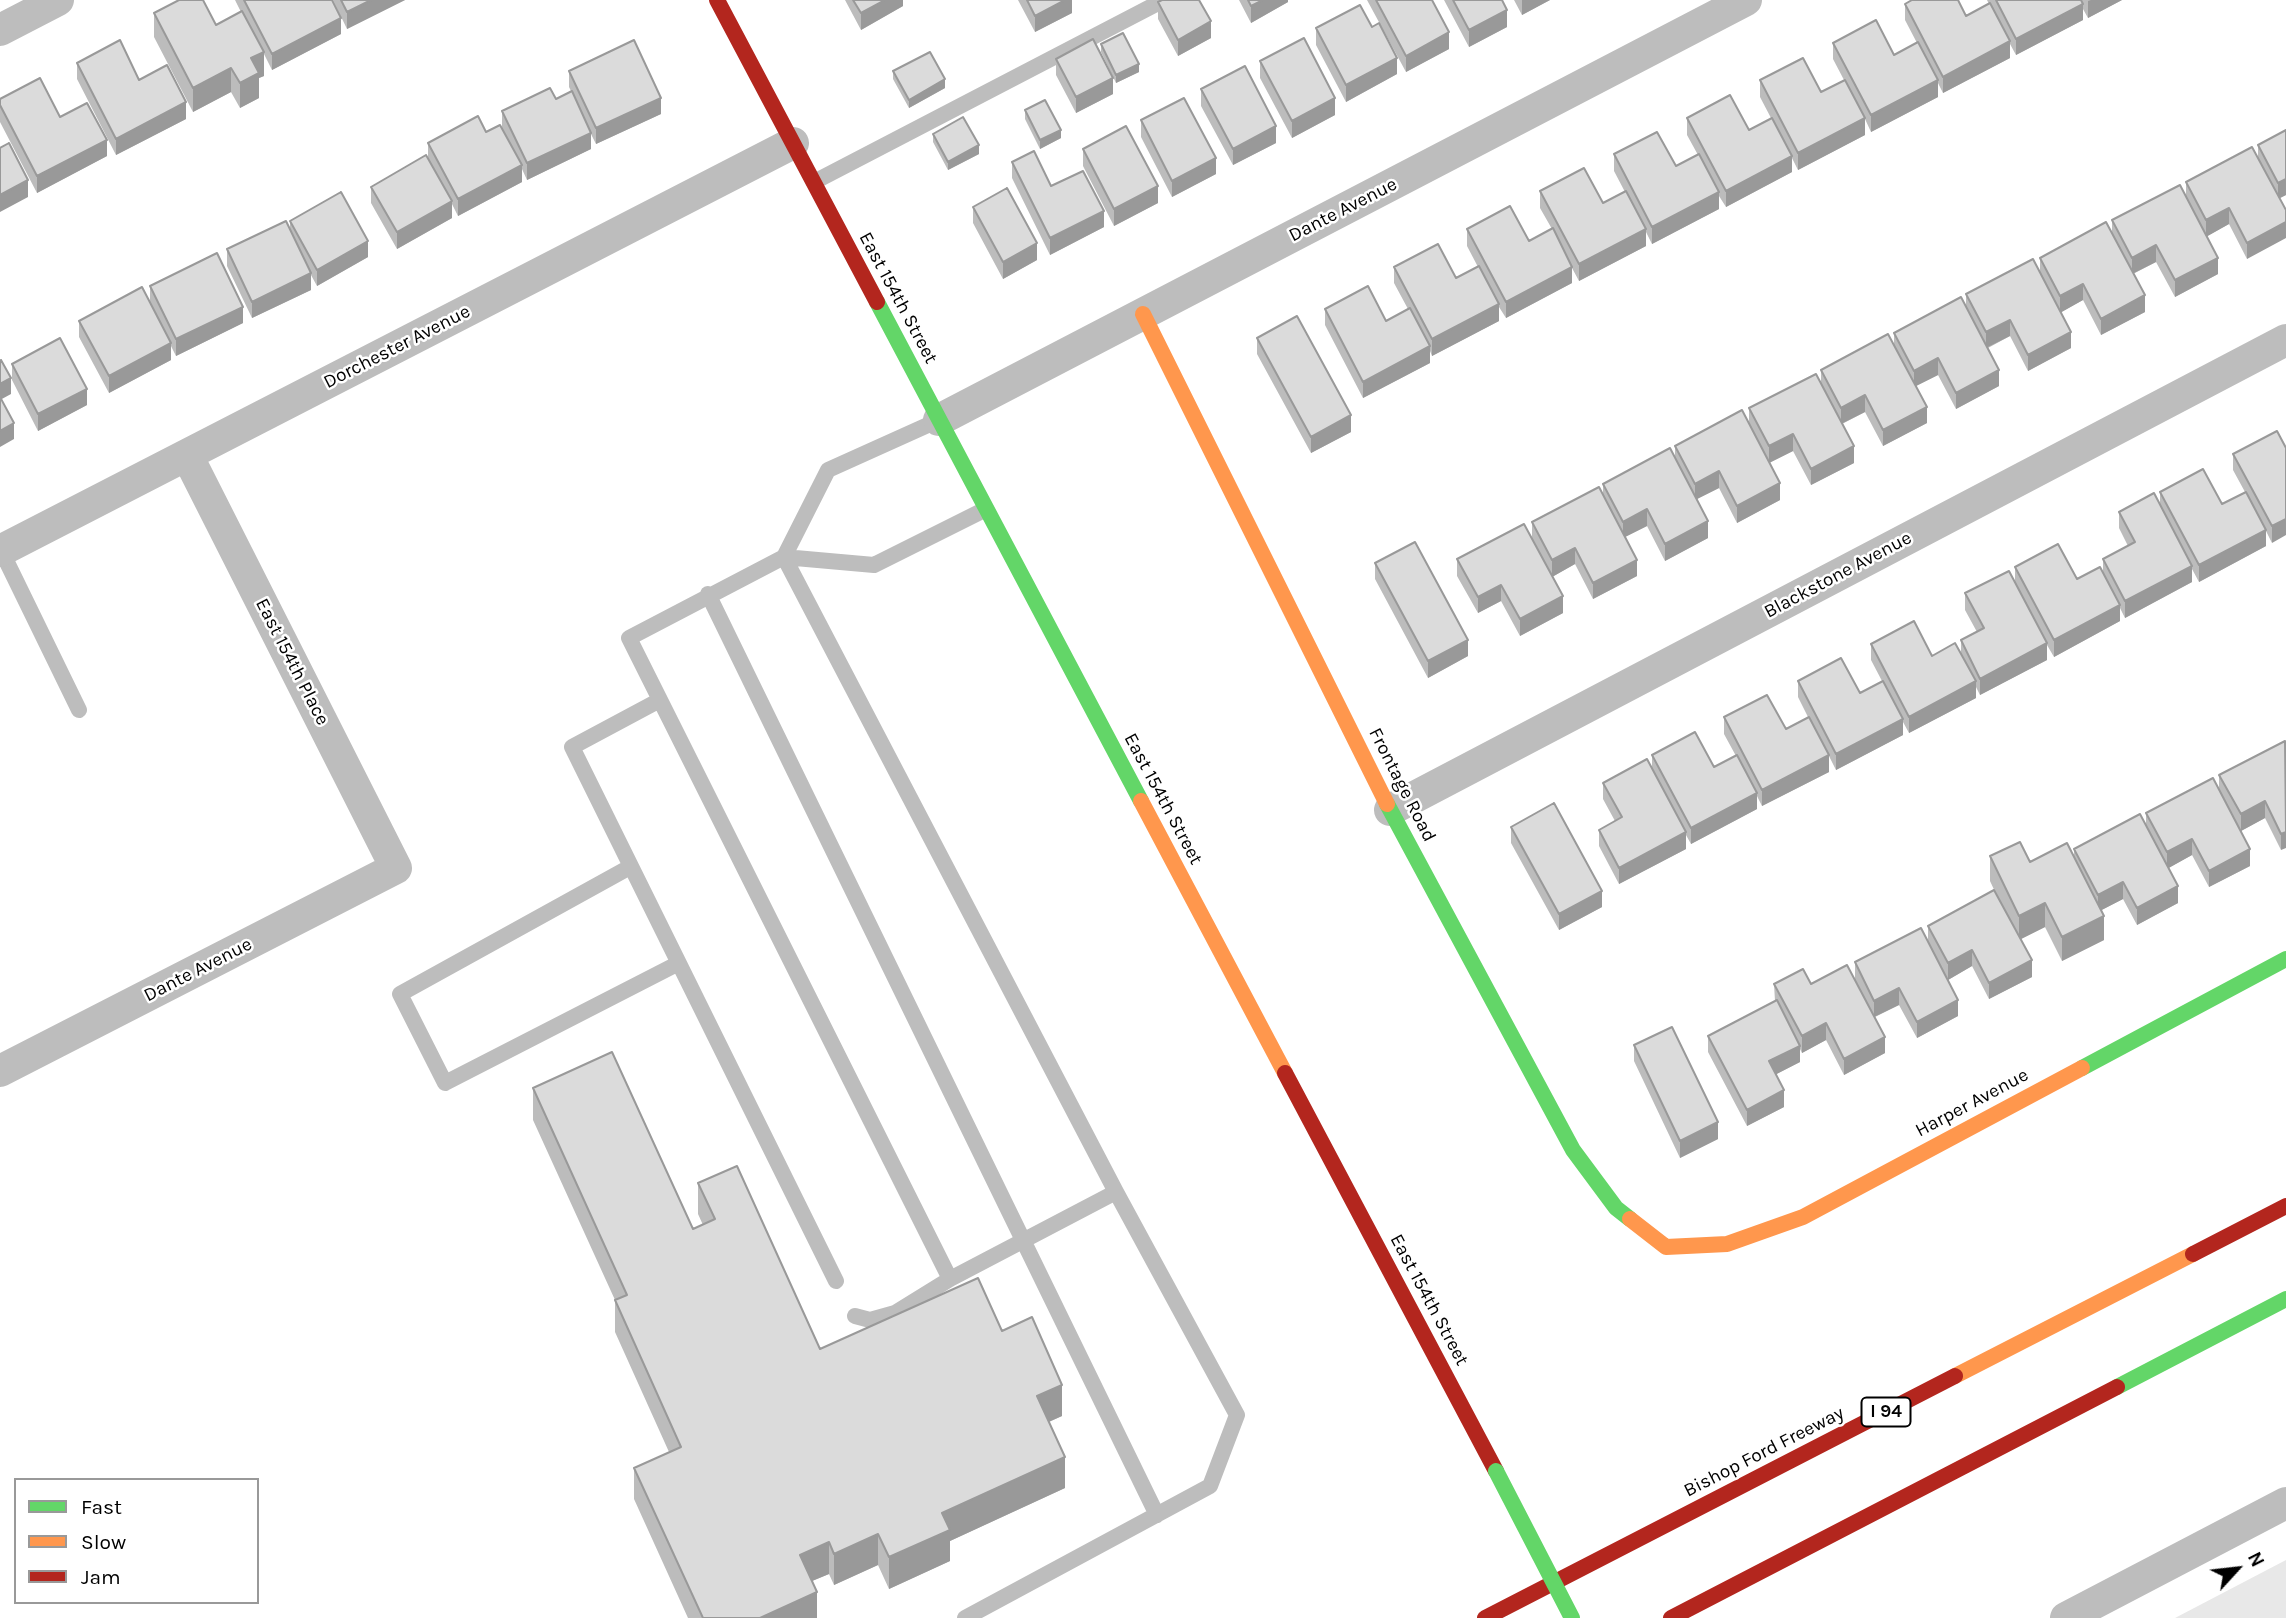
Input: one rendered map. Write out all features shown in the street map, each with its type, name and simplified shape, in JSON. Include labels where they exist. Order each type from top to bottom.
[{"type":"main road","name":"East 154th Street","points":[[717,0],[1572,1618]]},
{"type":"main road","name":"Frontage Road","points":[[1143,314],[1390,810],[1573,1150],[1616,1208],[1666,1247]]},
{"type":"main road","name":"Harper Avenue","points":[[1666,1247],[1727,1244],[1803,1217],[2286,959]]},
{"type":"main road","name":"Bishop Ford Freeway","points":[[1485,1618],[2286,1206]]},
{"type":"main road","points":[[1671,1618],[2286,1299]]},
{"type":"street","points":[[0,30],[58,0]]},
{"type":"street","name":"Dante Avenue","points":[[939,420],[1746,0]]},
{"type":"street","name":"Dorchester Avenue","points":[[1,550],[793,144]]},
{"type":"street","name":"Blackstone Avenue","points":[[1390,810],[2286,340]]},
{"type":"street","name":"East 154th Place","points":[[187,455],[396,868]]},
{"type":"street","name":"Dante Avenue","points":[[0,1071],[396,868]]},
{"type":"street","points":[[2066,1618],[2286,1503]]},
{"type":"lane","points":[[814,182],[1164,0]]},
{"type":"lane","points":[[784,557],[828,470],[939,420]]},
{"type":"lane","points":[[950,1279],[658,701],[629,638],[784,557],[874,565],[986,509]]},
{"type":"lane","points":[[1,550],[79,710]]},
{"type":"lane","points":[[784,557],[1116,1192],[1237,1415],[1210,1486],[965,1618]]},
{"type":"lane","points":[[709,594],[1157,1514]]},
{"type":"lane","points":[[658,701],[572,747],[836,1281]]},
{"type":"lane","points":[[630,867],[400,994],[445,1083],[677,964]]},
{"type":"lane","points":[[855,1316],[870,1320],[895,1313],[1023,1239],[1116,1192]]},
{"type":"shaded area","points":[[2286,1560],[2286,1618],[2175,1618]]},
{"type":"building","points":[[179,0],[203,0],[216,25],[242,11],[264,52],[251,58],[259,73],[240,83],[231,68],[193,88],[154,13]]},
{"type":"building","points":[[244,0],[332,0],[341,18],[272,54]]},
{"type":"building","points":[[341,0],[371,0],[347,12]]},
{"type":"building","points":[[853,0],[885,0],[861,13]]},
{"type":"building","points":[[1027,0],[1065,0],[1035,16]]},
{"type":"building","points":[[1199,0],[1211,21],[1178,40],[1158,2]]},
{"type":"building","points":[[1248,0],[1263,0],[1251,6]]},
{"type":"building","points":[[1376,0],[1432,0],[1449,32],[1406,56]]},
{"type":"building","points":[[1453,0],[1502,0],[1507,10],[1469,30]]},
{"type":"building","points":[[1912,0],[1958,0],[1966,16],[1990,3],[2010,41],[1943,77],[1905,4]]},
{"type":"building","points":[[1996,0],[2081,0],[2083,4],[2016,39]]},
{"type":"building","points":[[1360,5],[1372,27],[1379,23],[1397,58],[1346,85],[1316,28]]},
{"type":"building","points":[[1876,20],[1894,55],[1918,42],[1938,80],[1871,115],[1833,43]]},
{"type":"building","points":[[1123,33],[1139,64],[1116,75],[1101,44]]},
{"type":"building","points":[[1304,38],[1335,98],[1292,121],[1260,61]]},
{"type":"building","points":[[1093,39],[1113,78],[1076,97],[1056,59]]},
{"type":"building","points":[[120,40],[139,80],[167,65],[186,102],[116,139],[77,63]]},
{"type":"building","points":[[634,40],[661,98],[596,128],[569,71]]},
{"type":"building","points":[[930,52],[945,79],[909,100],[893,71]]},
{"type":"building","points":[[1803,58],[1821,92],[1845,80],[1865,118],[1798,153],[1760,80]]},
{"type":"building","points":[[1245,66],[1276,126],[1233,149],[1201,89]]},
{"type":"building","points":[[40,78],[60,117],[87,103],[107,140],[37,176],[0,105],[0,99]]},
{"type":"building","points":[[550,88],[556,99],[572,91],[591,133],[527,163],[502,111]]},
{"type":"building","points":[[1730,95],[1749,130],[1772,118],[1792,156],[1726,191],[1687,118]]},
{"type":"building","points":[[1184,98],[1216,158],[1172,181],[1141,120]]},
{"type":"building","points":[[1045,100],[1061,130],[1040,140],[1025,110]]},
{"type":"building","points":[[478,116],[486,132],[500,125],[522,165],[458,199],[428,143]]},
{"type":"building","points":[[963,117],[979,145],[948,162],[933,134]]},
{"type":"building","points":[[1126,126],[1158,186],[1114,209],[1083,149]]},
{"type":"building","points":[[2286,130],[2286,179],[2278,183],[2258,145]]},
{"type":"building","points":[[1657,132],[1676,166],[1699,154],[1719,192],[1652,227],[1614,154]]},
{"type":"building","points":[[9,143],[28,180],[0,195],[0,148]]},
{"type":"building","points":[[2252,147],[2286,210],[2286,222],[2247,243],[2229,208],[2206,220],[2186,182]]},
{"type":"building","points":[[1034,151],[1051,186],[1083,171],[1104,211],[1050,238],[1012,162]]},
{"type":"building","points":[[426,155],[452,201],[397,232],[371,187]]},
{"type":"building","points":[[1584,168],[1603,203],[1626,191],[1646,229],[1579,264],[1540,191]]},
{"type":"building","points":[[2180,185],[2218,258],[2175,280],[2156,245],[2132,258],[2112,220]]},
{"type":"building","points":[[1007,188],[1037,243],[1003,262],[973,207]]},
{"type":"building","points":[[341,192],[368,241],[317,270],[290,221]]},
{"type":"building","points":[[1510,206],[1529,241],[1553,228],[1572,267],[1506,302],[1467,229]]},
{"type":"building","points":[[286,221],[311,273],[252,302],[227,249]]},
{"type":"building","points":[[2106,222],[2145,295],[2101,319],[2083,284],[2060,296],[2040,258]]},
{"type":"building","points":[[1438,244],[1456,278],[1479,266],[1499,304],[1432,339],[1394,267]]},
{"type":"building","points":[[217,253],[243,307],[176,339],[150,286]]},
{"type":"building","points":[[2033,259],[2071,332],[2028,355],[2010,320],[1986,332],[1966,294]]},
{"type":"building","points":[[1368,286],[1386,321],[1410,308],[1430,346],[1363,382],[1325,309]]},
{"type":"building","points":[[142,287],[171,343],[109,376],[79,321]]},
{"type":"building","points":[[1961,297],[1999,370],[1956,393],[1938,358],[1914,371],[1894,333]]},
{"type":"building","points":[[1297,316],[1351,415],[1311,437],[1257,338]]},
{"type":"building","points":[[1888,334],[1927,407],[1883,430],[1865,395],[1841,408],[1821,370]]},
{"type":"building","points":[[60,338],[87,389],[38,414],[12,364]]},
{"type":"building","points":[[0,361],[11,378],[0,384]]},
{"type":"building","points":[[1816,374],[1854,446],[1811,469],[1793,434],[1769,446],[1749,408]]},
{"type":"building","points":[[0,397],[14,423],[0,431]]},
{"type":"building","points":[[1742,410],[1780,483],[1737,506],[1719,471],[1695,484],[1675,446]]},
{"type":"building","points":[[2277,431],[2286,448],[2286,519],[2272,526],[2233,454]]},
{"type":"building","points":[[1670,448],[1708,521],[1665,544],[1647,509],[1623,522],[1603,484]]},
{"type":"building","points":[[2203,469],[2222,504],[2246,492],[2266,530],[2199,565],[2160,492]]},
{"type":"building","points":[[1599,487],[1637,560],[1593,583],[1575,548],[1552,560],[1532,522]]},
{"type":"building","points":[[2154,493],[2192,566],[2125,601],[2103,559],[2135,542],[2119,512]]},
{"type":"building","points":[[1524,524],[1563,596],[1520,619],[1501,585],[1478,597],[1457,559]]},
{"type":"building","points":[[1415,542],[1468,640],[1428,661],[1375,563]]},
{"type":"building","points":[[2058,544],[2077,579],[2100,567],[2120,605],[2054,640],[2015,567]]},
{"type":"building","points":[[2009,571],[2047,643],[1980,679],[1961,640],[1984,628],[1965,593]]},
{"type":"building","points":[[1914,621],[1932,656],[1955,643],[1976,681],[1909,717],[1871,644]]},
{"type":"building","points":[[1841,658],[1860,693],[1883,681],[1903,719],[1836,754],[1798,681]]},
{"type":"building","points":[[1767,695],[1786,729],[1809,717],[1829,755],[1762,790],[1724,717]]},
{"type":"building","points":[[1695,732],[1714,767],[1737,755],[1757,793],[1691,828],[1652,755]]},
{"type":"building","points":[[2285,741],[2286,832],[2281,834],[2265,801],[2241,814],[2219,775]]},
{"type":"building","points":[[1647,759],[1686,832],[1619,868],[1599,830],[1622,817],[1603,783]]},
{"type":"building","points":[[2213,778],[2250,849],[2209,871],[2192,839],[2167,852],[2146,813]]},
{"type":"building","points":[[1554,803],[1602,891],[1559,914],[1511,827]]},
{"type":"building","points":[[2140,814],[2178,886],[2137,908],[2123,882],[2098,895],[2074,849]]},
{"type":"building","points":[[2020,842],[2030,862],[2067,843],[2104,916],[2062,937],[2045,903],[2019,916],[1990,856]]},
{"type":"building","points":[[1994,890],[2032,960],[1989,983],[1972,950],[1948,963],[1928,926]]},
{"type":"building","points":[[1921,928],[1958,1000],[1917,1022],[1899,988],[1874,1001],[1855,962]]},
{"type":"building","points":[[1847,965],[1885,1037],[1844,1059],[1826,1023],[1802,1036],[1774,984],[1803,969],[1811,984]]},
{"type":"building","points":[[1777,1000],[1800,1046],[1769,1061],[1784,1090],[1747,1110],[1708,1036]]},
{"type":"building","points":[[1672,1027],[1718,1122],[1680,1141],[1634,1045]]},
{"type":"building","points":[[612,1052],[693,1229],[715,1219],[698,1183],[737,1166],[820,1349],[978,1278],[1002,1331],[1032,1317],[1062,1385],[1037,1396],[1065,1457],[942,1513],[950,1530],[889,1557],[878,1534],[834,1554],[829,1542],[800,1555],[817,1592],[760,1618],[703,1618],[634,1468],[681,1447],[615,1300],[627,1295],[533,1088]]},
{"type":"traffic: fast","points":[[877,302],[1141,801]]},
{"type":"traffic: fast","points":[[1387,804],[1573,1150],[1616,1208],[1630,1219]]},
{"type":"traffic: fast","points":[[2082,1068],[2286,959]]},
{"type":"traffic: fast","points":[[2117,1387],[2286,1299]]},
{"type":"traffic: fast","points":[[1496,1471],[1572,1618]]},
{"type":"traffic: slow","points":[[1143,314],[1387,804]]},
{"type":"traffic: slow","points":[[1141,801],[1285,1073]]},
{"type":"traffic: slow","points":[[1630,1219],[1666,1247],[1727,1244],[1803,1217],[2082,1068]]},
{"type":"traffic: slow","points":[[1955,1376],[2193,1254]]},
{"type":"traffic: jam","points":[[717,0],[877,302]]},
{"type":"traffic: jam","points":[[1285,1073],[1496,1471]]},
{"type":"traffic: jam","points":[[2193,1254],[2286,1206]]},
{"type":"traffic: jam","points":[[1485,1618],[1955,1376]]},
{"type":"traffic: jam","points":[[1671,1618],[2117,1387]]}]
